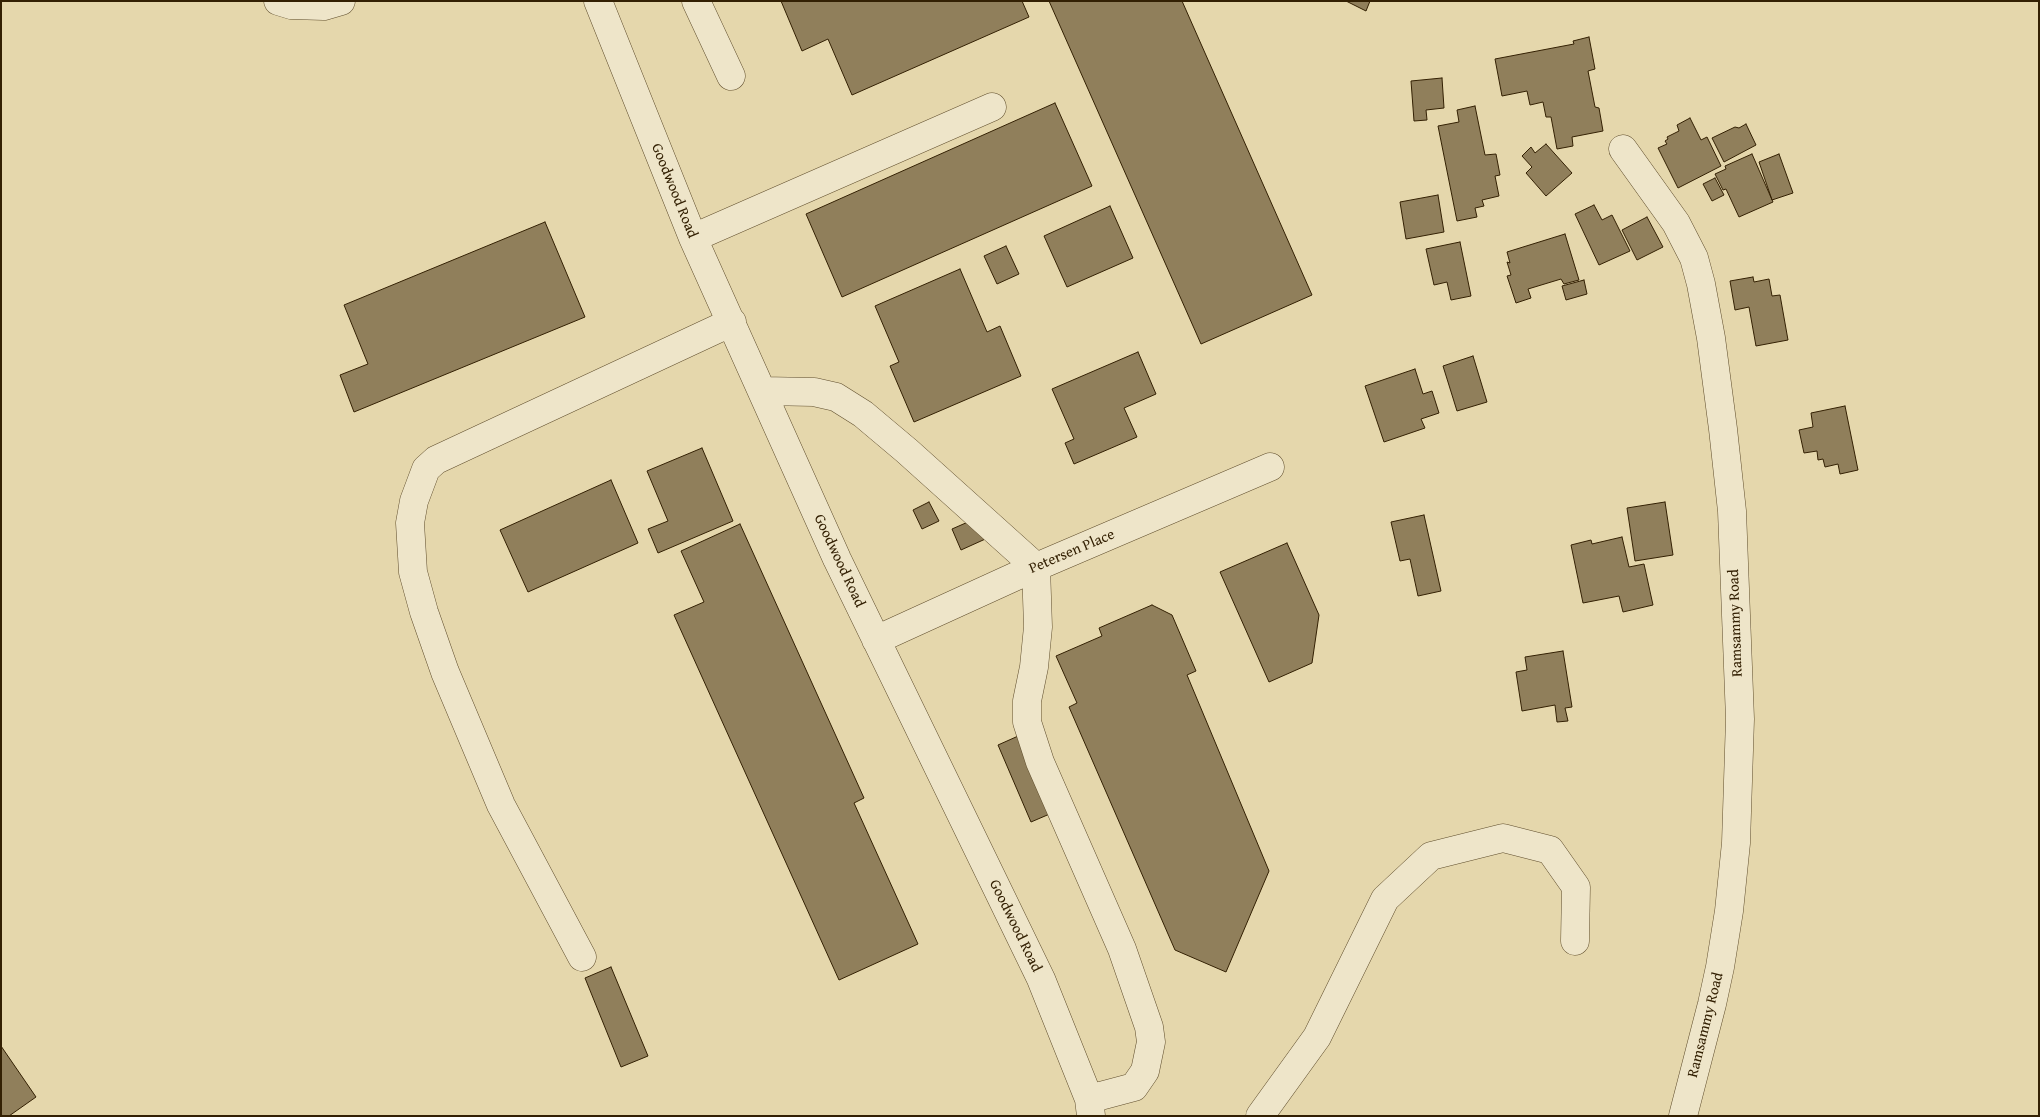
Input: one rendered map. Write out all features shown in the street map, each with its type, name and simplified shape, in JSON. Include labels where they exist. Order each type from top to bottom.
[{"type":"street","points":[[278,1],[291,5],[324,6],[341,1]]},
{"type":"street","name":"Goodwood Road","points":[[598,1],[693,238],[763,390],[837,560],[1040,979],[1090,1108]]},
{"type":"street","points":[[696,1],[731,76]]},
{"type":"street","points":[[693,238],[992,107]]},
{"type":"street","name":"Ramsammy Road","points":[[1623,149],[1676,223],[1694,258],[1711,338],[1732,511],[1740,719],[1736,843],[1729,911],[1718,976],[1683,1116]]},
{"type":"street","points":[[582,957],[501,805],[445,672],[424,612],[413,572],[410,523],[414,501],[426,469],[436,460],[732,322]]},
{"type":"street","points":[[763,390],[821,393],[836,397],[863,414],[907,451],[1036,568],[1038,627],[1034,667],[1027,701],[1027,722],[1040,762],[1122,949],[1149,1027],[1151,1042],[1145,1071],[1134,1087],[1090,1108]]},
{"type":"street","name":"Petersen Place","points":[[876,640],[1036,568],[1270,467]]},
{"type":"street","points":[[1260,1116],[1316,1037],[1385,899],[1431,856],[1503,838],[1550,850],[1576,887],[1575,941]]},
{"type":"building","points":[[781,1],[1022,1],[1029,17],[852,95],[828,39],[802,51]]},
{"type":"building","points":[[1049,1],[1182,1],[1312,295],[1201,344]]},
{"type":"building","points":[[1346,1],[1370,1],[1366,11]]},
{"type":"building","points":[[1589,37],[1595,69],[1588,71],[1595,107],[1599,108],[1603,131],[1572,137],[1573,146],[1557,149],[1551,117],[1546,117],[1543,102],[1530,105],[1527,91],[1502,96],[1495,59],[1574,44],[1573,41]]},
{"type":"building","points":[[1442,78],[1444,108],[1426,110],[1427,120],[1414,121],[1411,81]]},
{"type":"building","points":[[1055,103],[1092,186],[842,297],[806,214]]},
{"type":"building","points":[[1475,106],[1485,155],[1496,154],[1500,175],[1495,176],[1499,196],[1482,200],[1484,206],[1475,208],[1477,217],[1457,221],[1438,126],[1459,122],[1457,110]]},
{"type":"building","points":[[1690,118],[1701,140],[1707,137],[1721,166],[1678,188],[1658,148],[1667,144],[1665,141],[1668,139],[1667,137],[1679,131],[1677,125]]},
{"type":"building","points":[[1746,124],[1756,145],[1724,162],[1712,138]]},
{"type":"building","points":[[1546,144],[1572,173],[1546,196],[1526,173],[1532,167],[1522,156],[1531,147],[1535,153]]},
{"type":"building","points":[[1752,154],[1773,202],[1739,217],[1726,189],[1723,190],[1715,174],[1726,169],[1725,166]]},
{"type":"building","points":[[1779,154],[1793,193],[1772,200],[1759,162]]},
{"type":"building","points":[[1715,178],[1724,195],[1712,201],[1703,184]]},
{"type":"building","points":[[1438,195],[1444,232],[1406,239],[1400,202]]},
{"type":"building","points":[[1594,205],[1602,220],[1612,215],[1630,251],[1599,265],[1575,214]]},
{"type":"building","points":[[1110,206],[1133,258],[1067,287],[1044,236]]},
{"type":"building","points":[[1647,217],[1663,247],[1637,260],[1622,230]]},
{"type":"building","points":[[545,222],[585,317],[354,412],[340,375],[368,364],[344,305]]},
{"type":"building","points":[[1565,234],[1579,280],[1564,284],[1561,279],[1528,289],[1531,298],[1516,303],[1507,276],[1511,275],[1507,262],[1510,263],[1507,252]]},
{"type":"building","points":[[1460,242],[1471,296],[1451,300],[1447,282],[1434,285],[1426,249]]},
{"type":"building","points":[[1006,246],[1019,274],[997,284],[984,256]]},
{"type":"building","points":[[960,269],[987,332],[1000,326],[1021,376],[914,422],[890,366],[899,362],[875,306]]},
{"type":"building","points":[[1753,277],[1754,282],[1769,279],[1772,296],[1780,295],[1788,340],[1756,346],[1749,307],[1735,310],[1730,281]]},
{"type":"building","points":[[1584,280],[1587,294],[1566,300],[1562,286]]},
{"type":"building","points":[[1138,352],[1156,394],[1124,408],[1137,437],[1074,464],[1065,443],[1074,439],[1052,389]]},
{"type":"building","points":[[1473,356],[1487,402],[1457,411],[1443,366]]},
{"type":"building","points":[[1415,369],[1423,394],[1432,391],[1439,413],[1421,419],[1425,428],[1384,442],[1365,386]]},
{"type":"building","points":[[1845,406],[1858,470],[1840,474],[1838,464],[1825,467],[1823,459],[1818,460],[1817,451],[1804,453],[1799,430],[1813,427],[1811,413]]},
{"type":"building","points":[[702,448],[733,521],[658,553],[648,529],[668,521],[647,471]]},
{"type":"building","points":[[611,480],[638,543],[528,592],[500,530]]},
{"type":"building","points":[[929,502],[939,521],[922,529],[913,510]]},
{"type":"building","points":[[1665,502],[1673,555],[1635,561],[1627,508]]},
{"type":"building","points":[[984,515],[992,536],[961,550],[952,529]]},
{"type":"building","points":[[1424,515],[1441,591],[1418,596],[1410,559],[1400,561],[1391,522]]},
{"type":"building","points":[[740,524],[864,798],[854,803],[918,944],[839,980],[674,615],[704,602],[681,551]]},
{"type":"building","points":[[1622,537],[1629,567],[1644,564],[1653,605],[1623,612],[1619,596],[1583,603],[1571,545],[1591,540],[1592,544]]},
{"type":"building","points":[[1287,543],[1319,615],[1312,663],[1269,682],[1220,572]]},
{"type":"building","points":[[1152,605],[1172,615],[1196,671],[1187,675],[1269,871],[1226,972],[1175,950],[1069,707],[1077,703],[1056,656],[1102,636],[1099,628]]},
{"type":"building","points":[[1563,651],[1572,707],[1565,708],[1568,721],[1557,722],[1555,705],[1522,711],[1516,672],[1527,670],[1525,657]]},
{"type":"building","points":[[1025,733],[1059,810],[1031,822],[998,745]]},
{"type":"building","points":[[611,967],[648,1056],[621,1067],[585,978]]},
{"type":"building","points":[[1,1046],[36,1097],[9,1116],[1,1116]]}]
